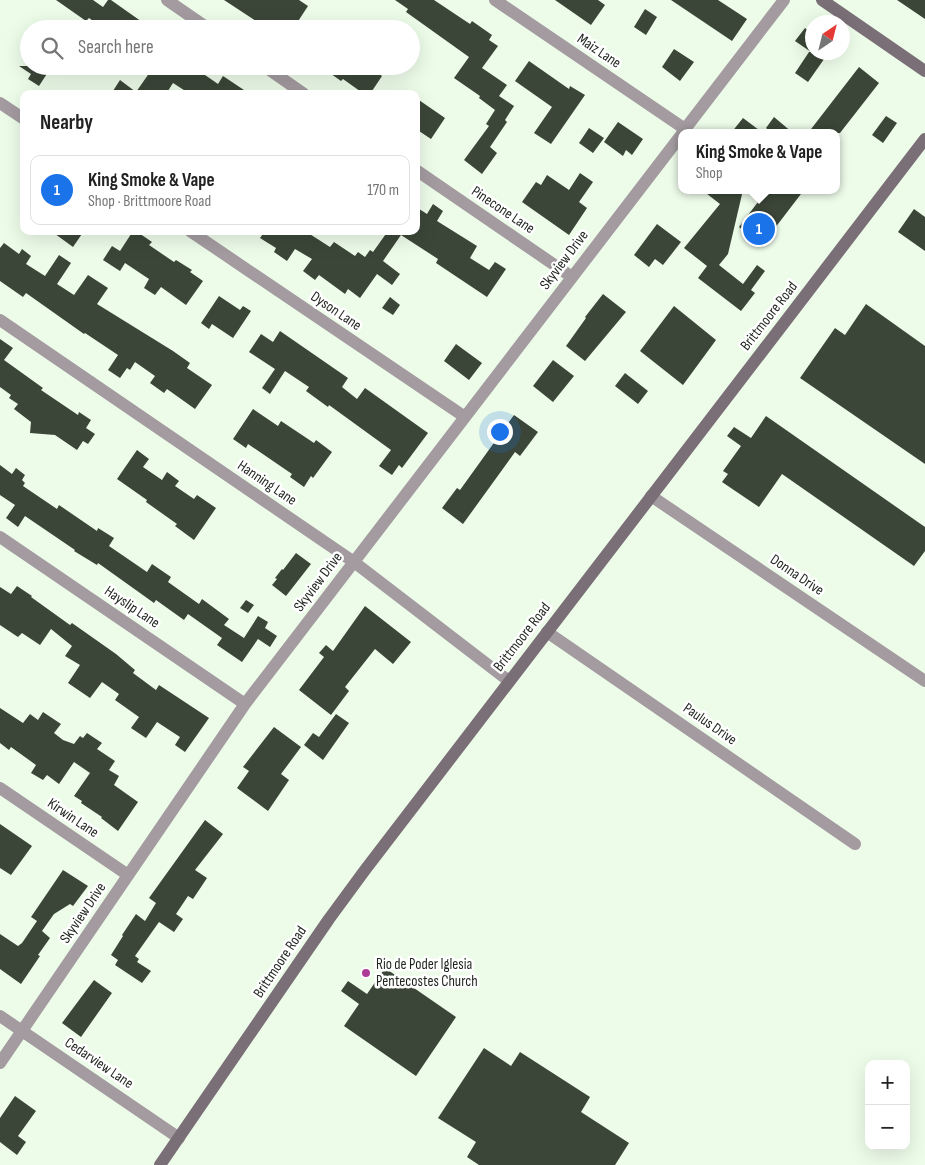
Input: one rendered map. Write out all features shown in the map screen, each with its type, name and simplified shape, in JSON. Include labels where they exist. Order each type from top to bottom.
[{"type":"main road","points":[[822,0],[925,71]]},
{"type":"main road","name":"Brittmoore Road","points":[[160,1165],[329,919],[925,139]]},
{"type":"street","points":[[167,0],[196,20]]},
{"type":"street","name":"Maiz Lane","points":[[495,0],[679,129]]},
{"type":"street","name":"Skyview Drive","points":[[685,129],[784,0]]},
{"type":"street","points":[[277,75],[298,90]]},
{"type":"street","points":[[0,103],[20,116]]},
{"type":"street","name":"Skyview Drive","points":[[0,1063],[245,704],[678,139]]},
{"type":"street","name":"Pinecone Lane","points":[[420,173],[572,277]]},
{"type":"street","name":"Dyson Lane","points":[[196,235],[465,418]]},
{"type":"street","name":"Hanning Lane","points":[[0,320],[354,562],[509,681]]},
{"type":"street","name":"Donna Drive","points":[[651,496],[925,681]]},
{"type":"street","name":"Hayslip Lane","points":[[0,537],[245,704]]},
{"type":"street","name":"Paulus Drive","points":[[547,632],[854,844]]},
{"type":"street","name":"Kirwin Lane","points":[[0,788],[128,876]]},
{"type":"street","name":"Cedarview Lane","points":[[0,1016],[179,1138]]},
{"type":"building","points":[[56,0],[93,0],[103,7],[108,0],[111,0],[139,20],[92,20],[89,18],[85,20]]},
{"type":"building","points":[[224,0],[299,0],[308,6],[299,20],[254,20]]},
{"type":"building","points":[[395,0],[434,0],[470,24],[472,21],[492,35],[489,40],[498,46],[482,68],[507,85],[499,96],[514,106],[505,120],[507,122],[490,147],[497,153],[482,174],[464,160],[489,126],[486,124],[495,110],[479,98],[480,96],[454,78],[469,57],[420,22],[420,20],[406,12],[408,9]]},
{"type":"building","points":[[555,0],[598,0],[605,5],[591,25]]},
{"type":"building","points":[[671,0],[718,0],[747,19],[732,41]]},
{"type":"building","points":[[897,0],[925,0],[925,19]]},
{"type":"building","points":[[645,9],[657,17],[646,35],[634,27]]},
{"type":"building","points":[[805,28],[805,48],[795,41]]},
{"type":"building","points":[[674,49],[694,62],[680,81],[662,67]]},
{"type":"building","points":[[805,58],[805,60],[823,60],[808,82],[795,73]]},
{"type":"building","points":[[529,61],[569,89],[570,86],[585,95],[551,144],[534,133],[552,107],[515,81]]},
{"type":"building","points":[[859,67],[879,83],[840,133],[840,129],[811,129]]},
{"type":"building","points":[[30,75],[46,75],[39,86],[28,79]]},
{"type":"building","points":[[148,75],[205,75],[218,84],[223,76],[244,90],[184,90],[173,83],[169,90],[137,90]]},
{"type":"building","points":[[333,75],[382,76],[373,90],[358,90],[343,79],[341,81]]},
{"type":"building","points":[[120,80],[133,90],[114,90]]},
{"type":"building","points":[[420,101],[445,118],[431,139],[420,132]]},
{"type":"building","points":[[886,116],[897,123],[883,143],[872,135]]},
{"type":"building","points":[[774,117],[788,129],[767,129],[766,128]]},
{"type":"building","points":[[743,118],[758,129],[734,129]]},
{"type":"building","points":[[618,122],[643,139],[632,155],[626,150],[623,156],[604,142]]},
{"type":"building","points":[[589,128],[604,138],[593,153],[579,143]]},
{"type":"building","points":[[580,173],[593,182],[579,202],[587,208],[569,235],[522,202],[536,182],[541,185],[547,175],[569,190]]},
{"type":"building","points":[[707,194],[742,194],[728,254],[719,265],[743,284],[757,265],[765,271],[751,290],[755,293],[741,311],[698,278],[707,266],[684,248],[720,204]]},
{"type":"building","points":[[764,194],[801,194],[762,245],[739,227]]},
{"type":"building","points":[[433,204],[443,211],[437,221],[477,246],[470,258],[489,270],[495,262],[506,269],[487,297],[436,263],[438,259],[401,235],[420,235],[420,210],[427,214]]},
{"type":"building","points":[[914,209],[925,217],[925,251],[898,232]]},
{"type":"building","points":[[657,224],[681,242],[663,265],[655,259],[649,267],[634,255]]},
{"type":"building","points":[[56,235],[81,235],[73,247]]},
{"type":"building","points":[[130,235],[142,235],[152,242],[149,245],[174,262],[176,260],[192,270],[190,272],[203,281],[186,305],[161,287],[155,295],[144,288],[149,279],[125,263],[120,271],[103,260],[112,246],[120,251]]},
{"type":"building","points":[[262,235],[311,235],[330,247],[334,242],[355,256],[358,252],[365,257],[370,250],[373,252],[385,235],[401,235],[383,261],[400,274],[392,285],[377,274],[360,298],[348,289],[345,294],[319,275],[315,280],[303,271],[312,259],[295,249],[287,261],[274,252],[276,248],[260,238]]},
{"type":"building","points":[[4,243],[19,254],[22,249],[31,256],[26,264],[45,276],[59,255],[71,263],[57,284],[74,295],[88,275],[108,288],[97,304],[173,351],[190,363],[187,368],[212,385],[195,409],[167,389],[164,393],[150,383],[155,376],[135,362],[130,370],[127,368],[120,378],[108,370],[118,355],[84,334],[26,293],[23,297],[0,281],[0,248]]},
{"type":"building","points":[[603,294],[626,312],[585,361],[566,346]]},
{"type":"building","points":[[219,296],[240,310],[243,306],[251,311],[233,338],[212,324],[209,329],[201,323]]},
{"type":"building","points":[[390,297],[400,305],[393,315],[382,308]]},
{"type":"building","points":[[866,304],[925,346],[925,464],[800,378],[835,328],[845,335]]},
{"type":"building","points":[[674,306],[716,340],[683,385],[640,351]]},
{"type":"building","points":[[280,331],[348,378],[342,387],[357,399],[365,388],[428,433],[402,468],[399,465],[392,475],[379,466],[391,450],[329,405],[328,407],[306,391],[309,387],[285,371],[270,394],[262,388],[275,369],[249,352],[261,334],[273,342]]},
{"type":"building","points":[[0,339],[13,348],[4,360],[43,388],[41,390],[78,415],[79,412],[91,420],[86,428],[95,434],[88,444],[83,441],[77,450],[55,435],[30,433],[31,422],[14,409],[18,404],[9,398],[11,395],[0,387]]},
{"type":"building","points":[[456,344],[482,363],[469,380],[444,361]]},
{"type":"building","points":[[553,360],[574,376],[553,402],[533,386]]},
{"type":"building","points":[[625,373],[648,391],[638,404],[615,386]]},
{"type":"building","points":[[253,409],[278,426],[281,421],[314,443],[316,440],[332,452],[304,487],[290,477],[292,474],[248,444],[246,448],[233,439]]},
{"type":"building","points":[[514,415],[538,432],[520,456],[515,452],[463,524],[442,508],[457,488],[460,490]]},
{"type":"building","points":[[766,416],[925,527],[925,551],[914,566],[782,474],[759,507],[722,482],[728,474],[723,471],[741,446],[727,436],[734,427],[751,438]]},
{"type":"building","points":[[137,450],[149,459],[143,467],[162,480],[167,472],[179,481],[175,486],[194,499],[197,495],[216,508],[194,540],[175,526],[177,524],[146,502],[147,500],[117,479]]},
{"type":"building","points":[[0,465],[12,474],[16,468],[25,475],[22,480],[25,483],[23,486],[57,509],[59,505],[97,531],[98,528],[114,538],[109,546],[147,572],[152,564],[171,577],[168,582],[199,604],[202,599],[229,619],[224,625],[244,638],[258,616],[268,622],[265,628],[277,636],[270,647],[258,639],[242,662],[217,645],[222,638],[188,614],[184,620],[156,600],[154,603],[98,563],[97,565],[74,551],[25,516],[18,527],[6,518],[15,505],[0,495]]},
{"type":"building","points":[[296,553],[311,564],[286,596],[272,585],[277,579],[275,578]]},
{"type":"building","points":[[17,586],[70,625],[72,623],[116,654],[135,670],[133,673],[156,690],[159,685],[209,718],[185,752],[175,745],[180,737],[157,722],[146,738],[131,728],[139,717],[115,700],[119,694],[102,682],[90,698],[68,683],[80,665],[65,656],[72,646],[51,629],[40,645],[22,633],[18,637],[0,625],[0,587],[11,594]]},
{"type":"building","points":[[246,600],[254,605],[248,613],[240,608]]},
{"type":"building","points":[[365,606],[411,642],[393,664],[375,649],[345,687],[349,691],[331,715],[299,690],[324,657],[319,653],[326,645],[333,651]]},
{"type":"building","points":[[0,708],[23,723],[30,714],[38,720],[43,712],[61,724],[54,733],[63,740],[74,744],[80,736],[83,738],[87,733],[102,743],[97,749],[115,761],[109,770],[119,776],[114,785],[138,802],[118,831],[74,796],[90,773],[74,762],[59,784],[47,775],[43,780],[31,773],[36,765],[11,747],[9,750],[0,743]]},
{"type":"building","points":[[336,714],[349,723],[323,760],[304,745],[313,733],[319,737]]},
{"type":"building","points":[[274,727],[301,747],[281,774],[289,780],[268,811],[237,788],[249,771],[243,767]]},
{"type":"building","points":[[205,820],[223,834],[195,870],[207,878],[193,899],[188,896],[176,914],[183,919],[174,932],[159,922],[135,956],[139,959],[137,962],[151,971],[142,983],[115,965],[118,960],[111,955],[136,914],[145,921],[156,903],[149,898]]},
{"type":"building","points":[[0,824],[32,846],[11,875],[0,868]]},
{"type":"building","points":[[63,870],[88,886],[73,906],[70,904],[54,914],[42,931],[50,938],[21,984],[0,969],[0,934],[18,946],[22,943],[37,921],[31,917]]},
{"type":"building","points":[[385,968],[456,1017],[416,1076],[344,1026],[359,1004],[341,991],[348,981],[367,994]]},
{"type":"building","points":[[94,980],[112,993],[81,1037],[62,1023]]},
{"type":"building","points":[[484,1048],[511,1066],[520,1052],[590,1097],[581,1112],[629,1143],[615,1165],[479,1165],[467,1157],[476,1142],[438,1118]]},
{"type":"building","points":[[15,1096],[36,1111],[18,1136],[26,1142],[17,1155],[0,1142],[0,1118]]},
{"type":"place","name":"King Smoke & Vape","points":[[759,229]]},
{"type":"place","name":"Rio de Poder Iglesia Pentecostes Church","points":[[366,973]]}]
